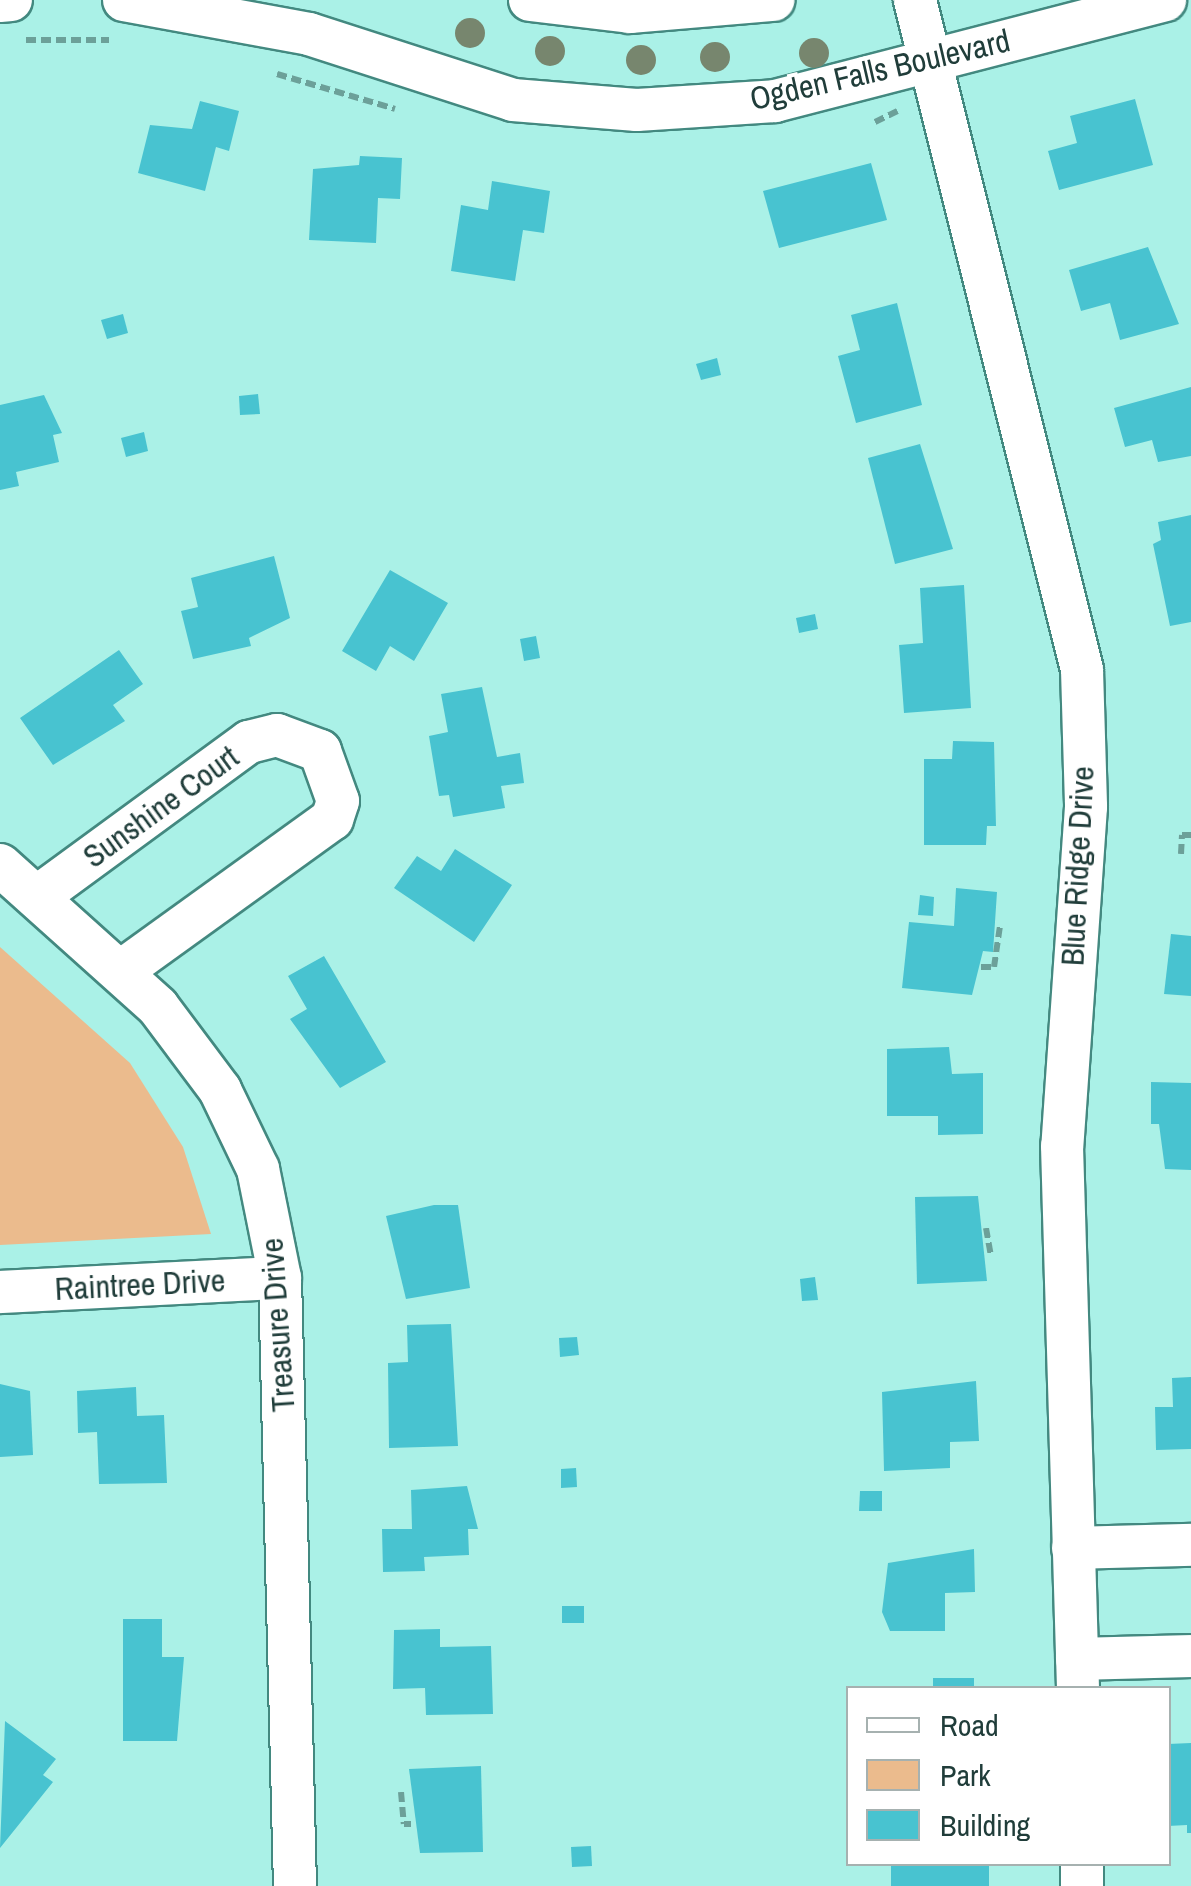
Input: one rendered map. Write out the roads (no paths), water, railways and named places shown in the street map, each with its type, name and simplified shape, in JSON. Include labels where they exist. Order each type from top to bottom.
[{"type":"street","points":[[0,1],[11,0]]},
{"type":"street","name":"Ogden Falls Boulevard","points":[[124,0],[309,34],[513,100],[637,110],[775,101],[1165,0]]},
{"type":"street","points":[[530,0],[682,12],[774,0]]},
{"type":"street","name":"Blue Ridge Drive","points":[[915,0],[1082,670],[1086,808],[1062,1146],[1078,1674]]},
{"type":"street","name":"Sunshine Court","points":[[37,897],[249,742],[277,735],[320,751],[338,801],[332,819],[124,970]]},
{"type":"street","name":"Treasure Drive","points":[[0,866],[124,970],[220,1090],[258,1169],[280,1278],[296,1886]]},
{"type":"street","name":"Raintree Drive","points":[[0,1292],[280,1278]]},
{"type":"street","points":[[1073,1548],[1191,1545]]},
{"type":"street","points":[[1078,1674],[1191,1656]]}]
